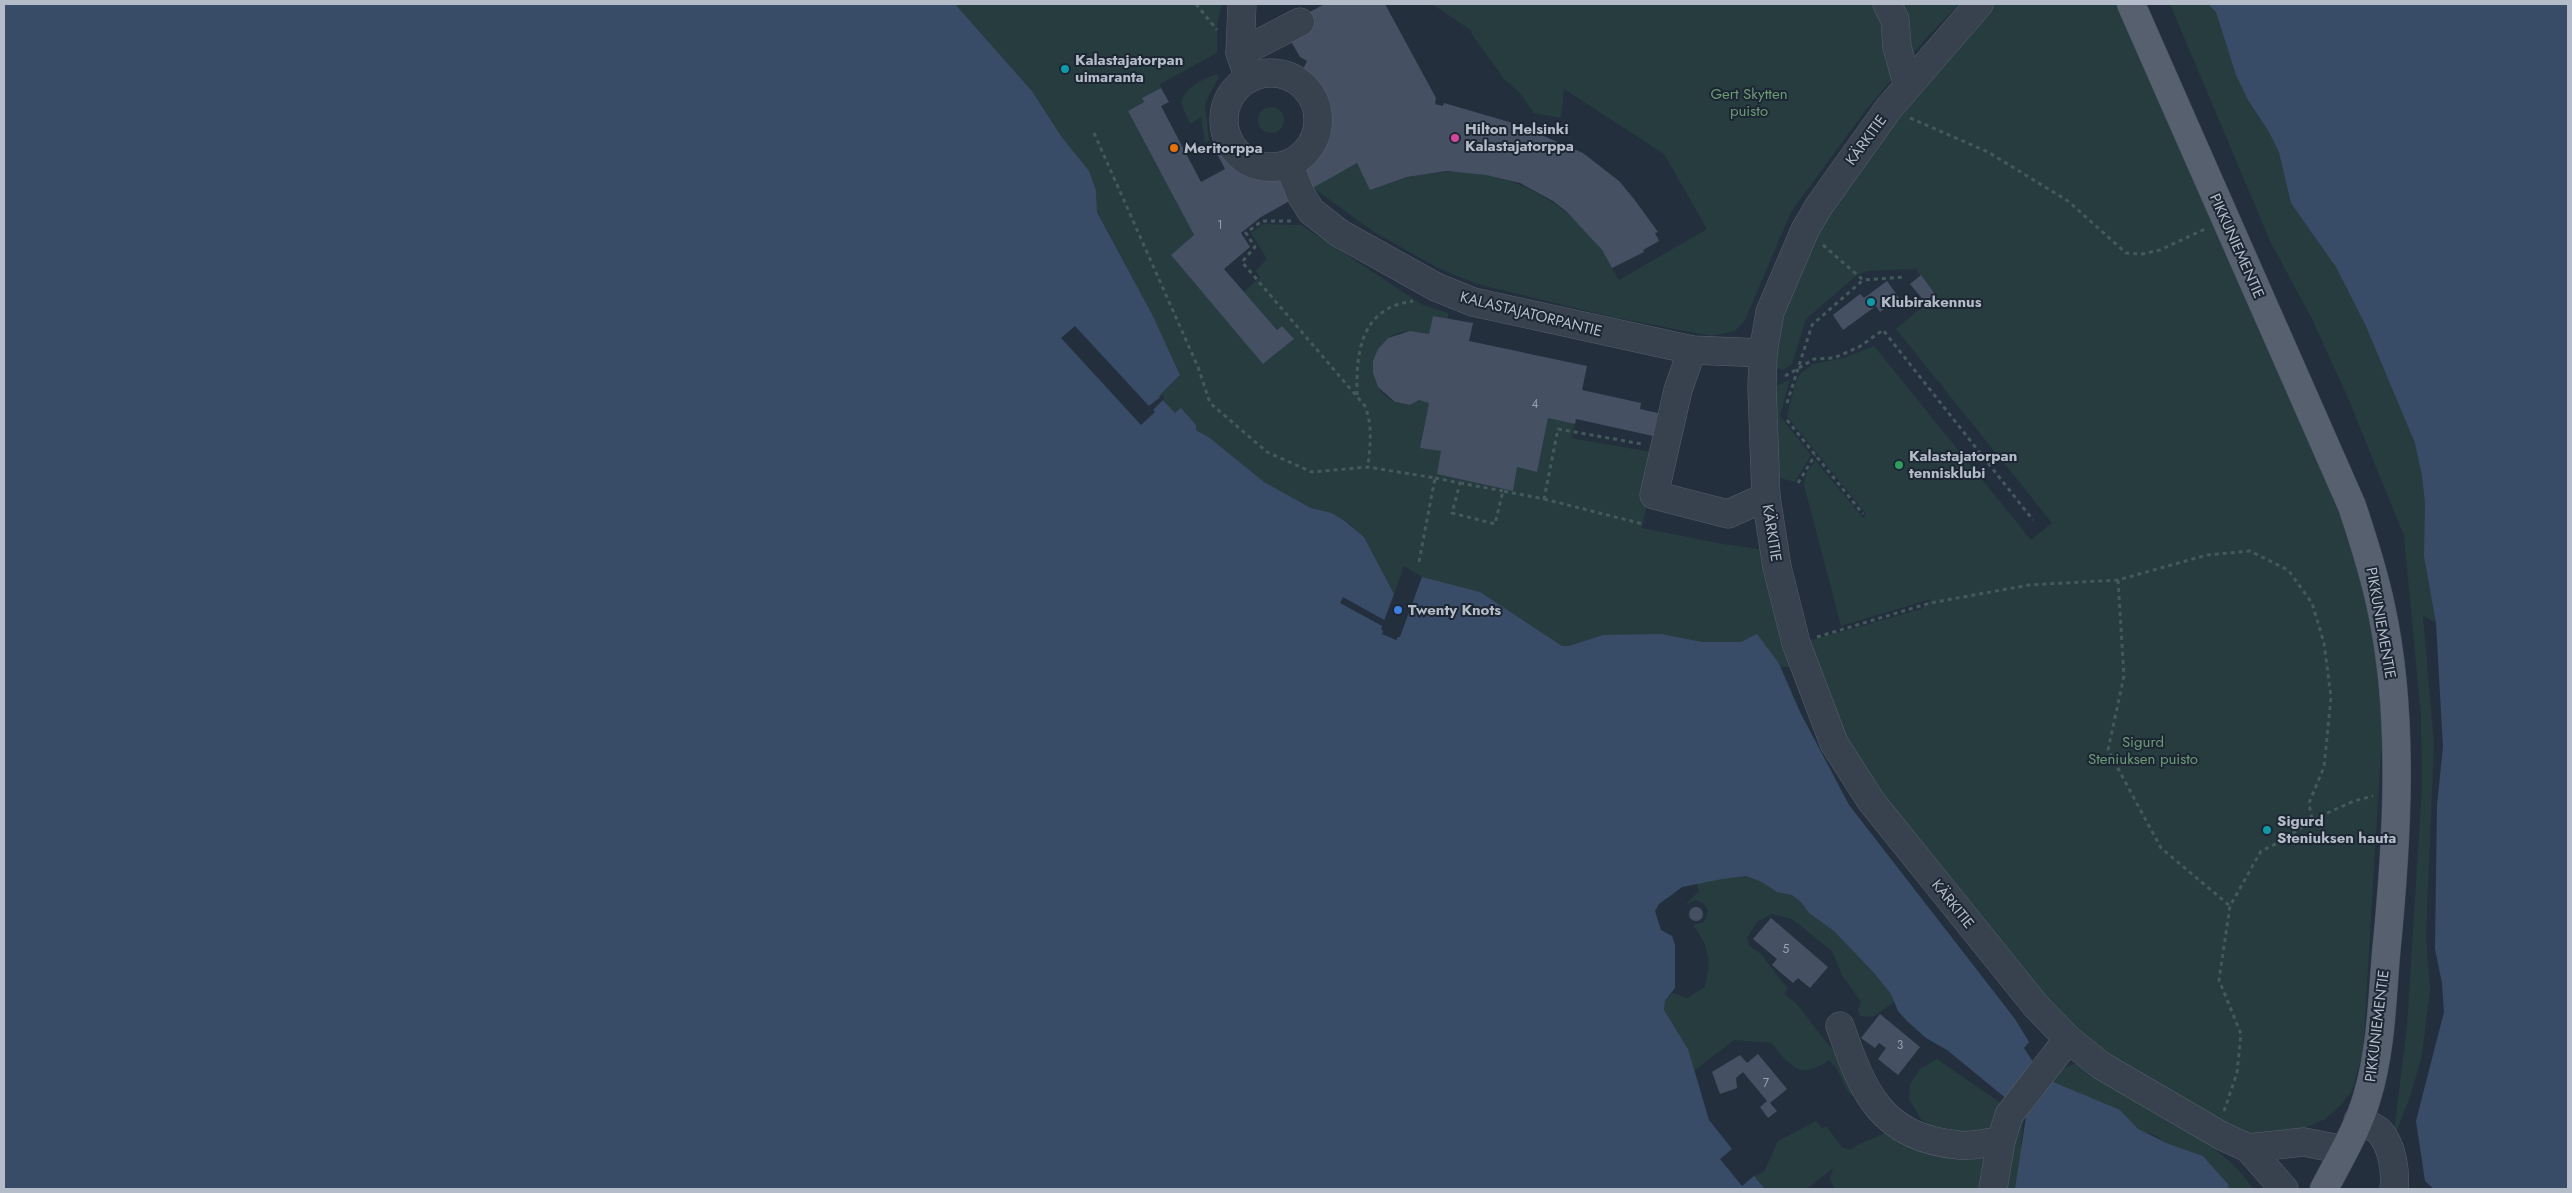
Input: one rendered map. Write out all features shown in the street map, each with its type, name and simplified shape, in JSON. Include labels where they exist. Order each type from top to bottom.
[{"type":"main road","name":"PIKKUNIEMENTIE","points":[[2131,4],[2352,506],[2369,556],[2382,609],[2392,685],[2397,790],[2389,930],[2380,1021],[2372,1079],[2358,1120],[2324,1189]]},
{"type":"street","points":[[1237,55],[1268,73],[1287,75],[1308,90],[1316,103],[1319,116],[1315,139],[1302,157],[1289,165],[1268,168],[1253,165],[1238,154],[1227,138],[1224,125],[1224,111],[1229,98],[1236,88],[1237,55],[1242,4]]},
{"type":"street","points":[[1887,4],[1895,20],[1897,47],[1908,86]]},
{"type":"street","name":"KÄRKITIE","points":[[1979,4],[1889,108],[1819,206],[1805,230],[1770,312],[1763,353],[1762,388],[1766,497],[1777,567],[1796,643],[1834,743],[1871,801],[2023,991],[2068,1039],[2102,1066],[2216,1133],[2248,1148],[2284,1189]]},
{"type":"street","points":[[1237,55],[1300,22]]},
{"type":"street","name":"KALASTAJATORPANTIE","points":[[1289,165],[1301,195],[1311,211],[1339,233],[1436,287],[1473,302],[1692,350],[1763,353]]},
{"type":"street","points":[[1692,350],[1678,390],[1654,496],[1728,514],[1766,497]]},
{"type":"street","points":[[1840,1026],[1858,1075],[1874,1104],[1891,1122],[1919,1136],[1960,1146],[2001,1140]]},
{"type":"street","points":[[1994,1189],[2001,1140],[2009,1116],[2068,1039]]},
{"type":"street","points":[[2358,1120],[2379,1131],[2388,1147],[2396,1176],[2394,1189]]},
{"type":"street","points":[[2248,1148],[2304,1142],[2344,1150]]},
{"type":"path","points":[[1196,4],[1237,55]]},
{"type":"path","points":[[1889,108],[1934,131],[1988,152],[2068,201],[2126,253],[2142,254],[2160,250],[2207,228]]},
{"type":"path","points":[[1094,133],[1198,367],[1210,403],[1267,452],[1312,472],[1368,467],[1544,499],[1643,524]]},
{"type":"path","points":[[1295,221],[1262,221],[1246,233],[1255,247],[1242,262],[1357,396],[1369,417],[1371,437],[1368,467]]},
{"type":"path","points":[[1805,230],[1863,280]]},
{"type":"path","points":[[1786,407],[1796,370],[1812,325],[1863,280],[1905,278]]},
{"type":"path","points":[[1357,396],[1360,345],[1370,325],[1382,312],[1406,302],[1415,301]]},
{"type":"path","points":[[1762,388],[1814,359],[1834,358],[1859,347],[1883,330],[2033,520]]},
{"type":"path","points":[[1784,416],[1863,514]]},
{"type":"path","points":[[1544,499],[1558,428],[1649,445]]},
{"type":"path","points":[[1798,483],[1815,455]]},
{"type":"path","points":[[1419,562],[1435,478]]},
{"type":"path","points":[[1460,483],[1452,513],[1495,524],[1503,491]]},
{"type":"path","points":[[1796,643],[1930,603],[2029,584],[2118,580],[2207,555],[2250,552],[2288,570],[2312,604],[2324,643],[2331,697],[2324,766],[2309,803],[2312,820]]},
{"type":"path","points":[[2118,580],[2124,676],[2108,750],[2161,848],[2230,906]]},
{"type":"path","points":[[2216,1133],[2237,1073],[2241,1034],[2219,980],[2230,906],[2260,851],[2282,841],[2312,820],[2354,801],[2377,795]]},
{"type":"green space","points":[[955,4],[1222,4],[1217,26],[1217,53],[1160,84],[1161,88],[1142,98],[1144,102],[1128,111],[1194,235],[1171,255],[1264,364],[1293,339],[1282,326],[1277,330],[1244,292],[1260,277],[1255,271],[1267,259],[1251,233],[1263,224],[1301,225],[1423,305],[1448,313],[1448,319],[1433,316],[1429,334],[1406,332],[1398,333],[1388,339],[1380,347],[1374,367],[1378,387],[1385,396],[1400,404],[1410,405],[1419,400],[1429,403],[1420,448],[1441,451],[1438,474],[1512,491],[1517,467],[1537,471],[1548,418],[1575,424],[1571,438],[1657,453],[1642,528],[1723,544],[1767,550],[1791,664],[1789,667],[1781,667],[1800,712],[1849,805],[2015,1019],[2004,1017],[1495,688],[1398,637],[1400,637],[1422,577],[1404,566],[1394,594],[1364,537],[1346,521],[1332,513],[1311,508],[1264,482],[1210,438],[1196,430],[1181,409],[1175,414],[1159,396],[1180,375],[1153,316],[1097,211],[1096,190],[1089,172],[1061,136],[1032,91]]},
{"type":"green space","name":"Gert Skytten puisto","points":[[1432,4],[1959,4],[1927,37],[1865,111],[1791,212],[1745,320],[1735,331],[1711,336],[1612,317],[1477,284],[1438,268],[1374,232],[1312,187],[1357,163],[1371,190],[1401,179],[1432,173],[1461,172],[1490,176],[1518,184],[1545,197],[1570,215],[1597,243],[1619,280],[1707,229],[1664,154],[1564,89],[1561,118],[1534,113],[1520,93],[1504,79],[1471,33],[1472,31]]},
{"type":"green space","name":"Sigurd Steniuksen puisto","points":[[1982,4],[2115,4],[2335,493],[2365,580],[2376,656],[2382,735],[2363,1052],[2352,1091],[2340,1106],[2325,1119],[2303,1129],[2246,1135],[2069,1033],[1870,785],[1798,644],[1921,609],[1931,599],[1841,626],[1804,485],[1806,474],[1815,460],[1863,518],[1866,514],[1787,416],[1799,375],[1813,364],[1844,358],[1874,346],[2031,540],[2052,523],[1896,329],[1937,295],[1915,269],[1867,271],[1856,276],[1806,319],[1792,364],[1783,370],[1773,367],[1775,345],[1804,242]]},
{"type":"green space","points":[[2170,4],[2235,4],[2430,314],[2436,623],[2423,616],[2434,744],[2426,936],[2430,991],[2422,1056],[2410,1097],[2393,1140],[2407,1026],[2422,787],[2421,717],[2404,536],[2348,398],[2312,319],[2270,241]]},
{"type":"green space","points":[[1216,74],[1219,77],[1205,103],[1209,141],[1205,143],[1201,117],[1190,124],[1181,103],[1190,88]]},
{"type":"green space","points":[[1271,107],[1280,111],[1284,120],[1280,129],[1271,133],[1262,129],[1258,120],[1262,111]]},
{"type":"green space","points":[[1790,379],[1780,416],[1811,455],[1795,482],[1772,476],[1775,387]]},
{"type":"green space","points":[[1673,863],[1816,889],[1926,1038],[1907,1021],[1894,1002],[1873,1017],[1860,1016],[1858,1009],[1861,1002],[1842,975],[1832,951],[1792,919],[1772,914],[1757,922],[1747,938],[1749,946],[1761,954],[1788,989],[1784,994],[1796,1003],[1827,1043],[1852,1069],[1865,1100],[1858,1099],[1848,1091],[1838,1071],[1829,1060],[1810,1069],[1796,1068],[1771,1043],[1734,1040],[1694,1071],[1688,1049],[1664,1010],[1665,1001],[1673,993],[1687,998],[1705,987],[1708,954],[1703,941],[1693,925],[1704,922],[1708,911],[1704,904],[1696,900],[1685,905],[1699,891],[1697,884],[1682,887],[1667,899]]},
{"type":"green space","points":[[1937,1059],[2005,1106],[1990,1131],[1950,1137],[1922,1120],[1909,1099],[1910,1084],[1920,1069]]},
{"type":"green space","points":[[2075,1064],[2083,1064],[2175,1120],[2221,1154],[2240,1172],[2253,1189],[2229,1189],[2228,1184],[2203,1156],[2169,1144],[2152,1134],[2074,1123],[2049,1077],[2063,1068]]},
{"type":"green space","points":[[2024,1113],[2021,1144],[2038,1189],[2002,1189],[2007,1157]]},
{"type":"green space","points":[[1816,1121],[1822,1128],[1826,1126],[1842,1147],[1850,1150],[1885,1133],[1993,1152],[1986,1189],[1835,1189],[1830,1179],[1833,1168],[1807,1189],[1765,1189],[1754,1176],[1764,1172],[1778,1141]]},
{"type":"water","points":[[4,4],[955,4],[1032,91],[1061,136],[1089,171],[1096,190],[1097,212],[1153,316],[1180,375],[1159,396],[1175,413],[1181,408],[1196,425],[1196,430],[1210,438],[1264,482],[1311,508],[1332,513],[1364,537],[1394,594],[1381,629],[1383,631],[1382,634],[1396,640],[1400,637],[1422,577],[1480,592],[1562,646],[1569,646],[1603,635],[1661,634],[1702,642],[1741,642],[1757,634],[1778,662],[1800,712],[1849,805],[2015,1019],[2029,1042],[2024,1048],[2033,1062],[2051,1081],[2120,1110],[2138,1129],[2169,1144],[2203,1156],[2228,1184],[2229,1189],[2015,1189],[2026,1117],[2024,1113],[1947,1050],[1926,1038],[1907,1021],[1898,1011],[1891,994],[1874,973],[1834,931],[1809,913],[1801,902],[1792,895],[1777,892],[1762,882],[1746,876],[1682,887],[1659,904],[1655,911],[1661,930],[1672,936],[1675,945],[1675,988],[1665,1001],[1664,1010],[1688,1049],[1709,1120],[1732,1149],[1720,1159],[1742,1186],[1754,1176],[1765,1189],[4,1189]]},
{"type":"water","points":[[2208,4],[2568,4],[2568,1189],[2434,1189],[2425,1181],[2416,1121],[2444,1012],[2442,983],[2435,949],[2437,805],[2443,747],[2436,623],[2424,556],[2425,503],[2422,476],[2415,443],[2365,324],[2336,267],[2291,203],[2279,152],[2269,132],[2248,100],[2236,75],[2216,12]]},
{"type":"pier","points":[[1075,326],[1149,406],[1163,395],[1164,399],[1153,410],[1155,412],[1141,425],[1061,338]]},
{"type":"pier","points":[[1343,597],[1386,621],[1384,627],[1340,603]]},
{"type":"building","name":"Hilton Helsinki Kalastajatorppa","points":[[1325,4],[1385,4],[1436,98],[1435,104],[1443,106],[1444,103],[1516,124],[1583,153],[1619,181],[1658,232],[1655,233],[1659,241],[1643,250],[1644,252],[1612,268],[1602,250],[1567,212],[1553,201],[1520,183],[1486,175],[1447,171],[1407,177],[1370,190],[1357,163],[1261,217],[1241,233],[1250,247],[1224,269],[1277,330],[1282,326],[1294,339],[1263,364],[1171,255],[1194,235],[1128,111],[1144,102],[1142,98],[1161,88],[1169,102],[1161,106],[1201,182],[1225,169],[1215,150],[1223,145],[1229,157],[1239,167],[1260,178],[1281,179],[1299,172],[1320,150],[1327,129],[1327,116],[1319,93],[1312,83],[1300,75],[1307,61],[1300,57],[1288,36],[1298,18]]},
{"type":"building","points":[[1921,275],[1935,294],[1925,302],[1910,284]]},
{"type":"building","name":"Klubirakennus","points":[[1887,281],[1899,298],[1880,312],[1876,306],[1843,330],[1833,315],[1860,294],[1864,298]]},
{"type":"building","points":[[1433,316],[1473,323],[1469,341],[1587,366],[1582,390],[1641,403],[1640,409],[1658,413],[1653,436],[1576,419],[1575,424],[1548,418],[1537,472],[1517,467],[1513,491],[1437,474],[1441,451],[1420,448],[1429,403],[1419,400],[1410,405],[1395,402],[1378,387],[1373,373],[1373,361],[1378,349],[1388,338],[1410,331],[1429,334]]},
{"type":"building","points":[[1696,907],[1701,909],[1703,914],[1701,919],[1696,921],[1691,919],[1689,914],[1691,909]]},
{"type":"building","points":[[1771,918],[1828,967],[1810,988],[1798,978],[1793,983],[1772,965],[1777,959],[1753,939]]},
{"type":"building","points":[[1880,1014],[1920,1047],[1898,1075],[1878,1059],[1886,1048],[1879,1043],[1875,1048],[1861,1038]]},
{"type":"building","points":[[1758,1054],[1787,1089],[1770,1103],[1777,1111],[1768,1118],[1760,1107],[1767,1101],[1743,1072],[1736,1078],[1737,1088],[1720,1094],[1712,1072],[1740,1055],[1747,1063]]},
{"type":"place","name":"Kalastajatorpan uimaranta","points":[[1065,69]]},
{"type":"place","name":"Hilton Helsinki Kalastajatorppa","points":[[1455,138]]},
{"type":"place","name":"Meritorppa","points":[[1174,148]]},
{"type":"place","name":"Klubirakennus","points":[[1871,302]]},
{"type":"place","name":"Kalastajatorpan tennisklubi","points":[[1899,465]]},
{"type":"place","name":"Twenty Knots","points":[[1398,610]]},
{"type":"place","name":"Sigurd Steniuksen hauta","points":[[2267,830]]}]
